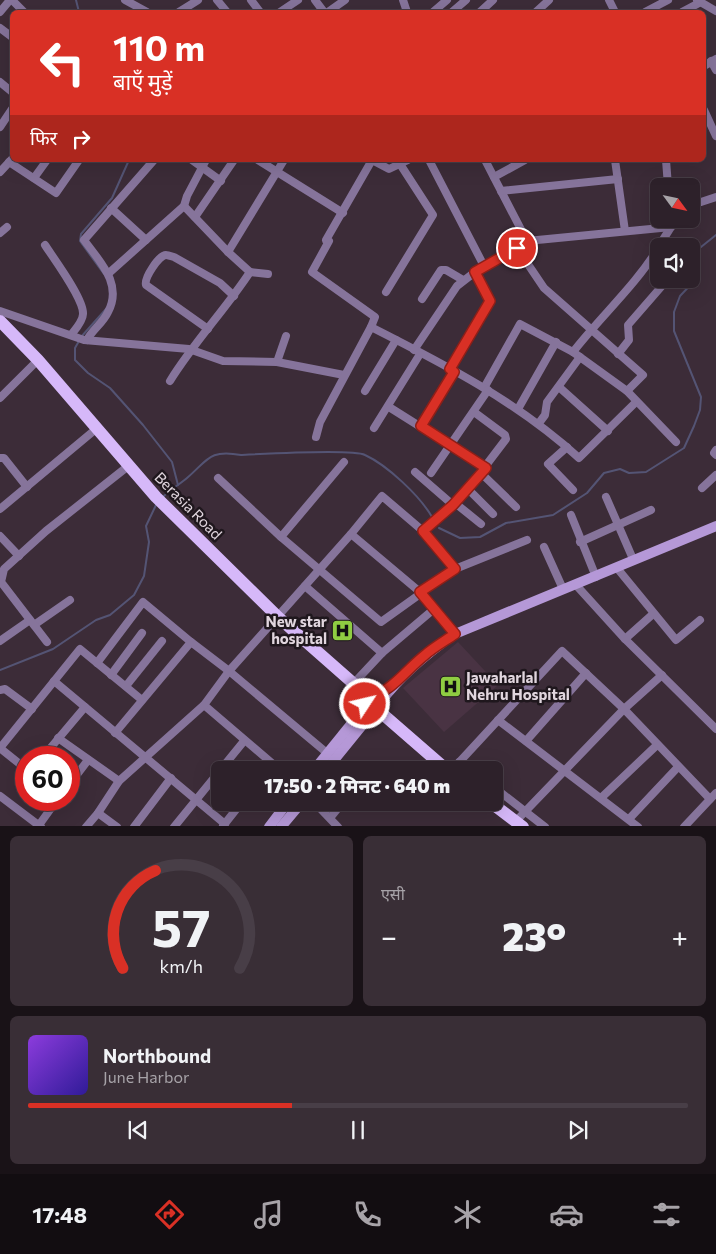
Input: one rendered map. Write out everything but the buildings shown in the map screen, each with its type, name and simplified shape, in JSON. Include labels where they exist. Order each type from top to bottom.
[{"type":"main road","name":"Berasia Road","points":[[0,321],[125,469],[153,499],[276,619],[437,761]]},
{"type":"main road","name":"Berasia Road","points":[[0,330],[36,363]]},
{"type":"main road","name":"Berasia Road","points":[[276,619],[354,683],[372,704]]},
{"type":"main road","points":[[502,811],[519,824]]},
{"type":"street","points":[[0,12],[11,0],[22,10]]},
{"type":"street","points":[[125,0],[143,10]]},
{"type":"street","points":[[182,10],[198,0]]},
{"type":"street","points":[[217,0],[225,10]]},
{"type":"street","points":[[283,10],[298,0]]},
{"type":"street","points":[[331,10],[345,0]]},
{"type":"street","points":[[435,10],[447,0]]},
{"type":"street","points":[[454,10],[466,0]]},
{"type":"street","points":[[482,10],[493,0]]},
{"type":"street","points":[[538,10],[549,0]]},
{"type":"street","points":[[649,10],[668,0]]},
{"type":"street","points":[[685,10],[698,1],[716,11]]},
{"type":"street","points":[[0,28],[10,36]]},
{"type":"street","points":[[714,60],[716,70]]},
{"type":"street","points":[[0,127],[10,112]]},
{"type":"street","points":[[706,114],[716,136]]},
{"type":"street","points":[[0,172],[10,161]]},
{"type":"street","points":[[14,162],[56,193],[78,162]]},
{"type":"street","points":[[34,178],[46,162]]},
{"type":"street","points":[[86,340],[108,313],[113,300],[113,288],[109,273],[84,240],[152,162]]},
{"type":"street","points":[[194,162],[221,181]]},
{"type":"street","points":[[109,273],[184,206],[205,162]]},
{"type":"street","points":[[195,217],[233,162]]},
{"type":"street","points":[[261,162],[343,213]]},
{"type":"street","points":[[228,252],[283,162]]},
{"type":"street","points":[[316,437],[320,422],[375,317],[312,272],[329,242],[326,240],[374,162]]},
{"type":"street","points":[[377,162],[389,169],[404,162],[433,215],[386,292]]},
{"type":"street","points":[[430,162],[484,266]]},
{"type":"street","points":[[486,162],[527,240]]},
{"type":"street","points":[[494,177],[521,162]]},
{"type":"street","points":[[615,162],[626,231]]},
{"type":"street","points":[[666,162],[667,178]]},
{"type":"street","points":[[501,191],[618,179]]},
{"type":"street","points":[[700,202],[716,198]]},
{"type":"street","points":[[184,206],[250,272],[268,274]]},
{"type":"street","points":[[111,208],[146,240]]},
{"type":"street","points":[[0,233],[7,227]]},
{"type":"street","points":[[374,428],[389,407],[417,352],[457,286],[463,280],[527,240],[626,231],[650,227]]},
{"type":"street","points":[[45,245],[76,292],[83,312],[82,319],[73,336]]},
{"type":"street","points":[[517,248],[544,288],[643,375],[628,390]]},
{"type":"street","points":[[208,329],[146,285],[147,276],[162,256],[174,257],[220,283],[234,296]]},
{"type":"street","points":[[539,423],[545,415],[547,402],[559,387],[590,329],[643,273],[650,262]]},
{"type":"street","points":[[422,299],[441,270],[446,270],[463,280]]},
{"type":"street","points":[[170,380],[189,350],[234,296],[250,272]]},
{"type":"street","points":[[421,426],[490,301],[475,272]]},
{"type":"street","points":[[618,354],[629,340],[628,326],[660,288]]},
{"type":"street","points":[[0,311],[86,340],[189,350],[223,361],[277,362],[344,375]]},
{"type":"street","points":[[431,473],[474,412],[520,324],[576,354],[628,390],[636,402],[676,442]]},
{"type":"street","points":[[371,327],[452,370],[518,409],[539,423],[579,458],[636,402]]},
{"type":"street","points":[[277,362],[286,336]]},
{"type":"street","points":[[365,391],[396,340]]},
{"type":"street","points":[[518,409],[556,342]]},
{"type":"street","points":[[0,398],[21,384],[36,363]]},
{"type":"street","points":[[559,387],[608,431]]},
{"type":"street","points":[[389,407],[421,426],[484,470],[516,507]]},
{"type":"street","points":[[423,531],[468,489],[506,439],[505,435],[474,412]]},
{"type":"street","points":[[0,509],[93,431]]},
{"type":"street","points":[[567,447],[548,464],[573,490]]},
{"type":"street","points":[[716,450],[714,453],[716,455]]},
{"type":"street","points":[[0,458],[4,458],[27,487]]},
{"type":"street","points":[[282,537],[344,462]]},
{"type":"street","points":[[47,642],[32,622],[3,592],[0,576],[4,569],[46,531],[125,469]]},
{"type":"street","points":[[415,472],[481,524]]},
{"type":"street","points":[[702,488],[716,475]]},
{"type":"street","points":[[218,478],[282,537],[381,622],[420,592],[455,569],[528,540]]},
{"type":"street","points":[[468,489],[494,514]]},
{"type":"street","points":[[86,826],[98,813],[119,781],[147,758],[204,705],[229,670],[320,570],[382,496],[423,531],[455,569]]},
{"type":"street","points":[[606,497],[633,559]]},
{"type":"street","points":[[580,542],[651,510]]},
{"type":"street","points":[[571,515],[580,542],[596,577]]},
{"type":"street","points":[[321,761],[372,704],[424,655],[455,634],[716,526]]},
{"type":"street","points":[[351,534],[420,592],[455,634]]},
{"type":"street","points":[[0,536],[19,556]]},
{"type":"street","points":[[544,547],[563,589]]},
{"type":"street","points":[[617,568],[676,640],[700,620]]},
{"type":"street","points":[[576,585],[625,639],[716,729]]},
{"type":"street","points":[[305,586],[382,652]]},
{"type":"street","points":[[0,641],[70,600]]},
{"type":"street","points":[[97,663],[143,602],[191,642],[229,670],[327,753]]},
{"type":"street","points":[[354,683],[382,652],[434,609]]},
{"type":"street","points":[[625,639],[653,614]]},
{"type":"street","points":[[111,675],[142,633]]},
{"type":"street","points":[[126,686],[162,641]]},
{"type":"street","points":[[115,733],[191,642]]},
{"type":"street","points":[[15,760],[0,748],[80,649],[142,700]]},
{"type":"street","points":[[460,761],[562,651],[624,709],[678,767],[713,796],[684,826]]},
{"type":"street","points":[[526,741],[586,673]]},
{"type":"street","points":[[519,824],[526,809],[624,709],[662,674]]},
{"type":"street","points":[[54,681],[224,825],[235,811]]},
{"type":"street","points":[[0,690],[5,689],[32,709]]},
{"type":"street","points":[[332,761],[372,704]]},
{"type":"street","points":[[204,705],[269,761]]},
{"type":"street","points":[[52,746],[85,707]]},
{"type":"street","points":[[498,720],[563,772],[638,826]]},
{"type":"street","points":[[58,738],[119,781]]},
{"type":"street","points":[[174,826],[244,741]]},
{"type":"street","points":[[601,798],[657,745]]},
{"type":"street","points":[[80,771],[88,760]]},
{"type":"street","points":[[629,820],[678,767]]},
{"type":"street","points":[[134,826],[170,778]]},
{"type":"street","points":[[503,793],[526,809],[545,826]]},
{"type":"street","points":[[0,796],[40,826],[50,811]]},
{"type":"street","points":[[269,826],[281,811]]},
{"type":"street","points":[[281,826],[294,811]]},
{"type":"street","points":[[323,811],[338,826]]},
{"type":"street","points":[[330,818],[336,811]]},
{"type":"street","points":[[98,813],[117,826]]},
{"type":"shaded area","name":"Jawaharlal Nehru Hospital","points":[[458,642],[498,685],[444,732],[403,688]]},
{"type":"waterway","points":[[76,0],[78,10]]},
{"type":"waterway","points":[[104,274],[80,241],[81,234],[112,198],[128,162]]},
{"type":"waterway","points":[[700,248],[716,235]]},
{"type":"waterway","points":[[439,528],[460,538],[480,537],[506,523],[553,515],[587,493],[604,473],[620,469],[629,473],[646,472],[684,448],[700,410],[701,397],[674,331],[674,312],[680,296],[688,288]]},
{"type":"waterway","points":[[81,337],[106,309]]},
{"type":"waterway","points":[[79,341],[75,348],[75,360],[88,373],[110,388],[143,425],[172,462],[178,485]]},
{"type":"waterway","points":[[162,498],[205,461],[215,455],[343,452],[365,455],[393,473],[420,500],[432,517]]},
{"type":"waterway","points":[[0,670],[53,649],[96,620],[110,615],[134,595],[144,576],[149,542],[146,526],[156,505]]},
{"type":"place","name":"New star hospital","points":[[343,631]]},
{"type":"place","name":"Jawaharlal Nehru Hospital","points":[[450,687]]},
{"type":"route","points":[[365,704],[369,698],[375,697],[393,685],[424,655],[455,634],[420,592],[455,569],[423,531],[453,505],[486,468],[421,426],[454,372],[450,369],[490,301],[475,272],[517,248]]}]
